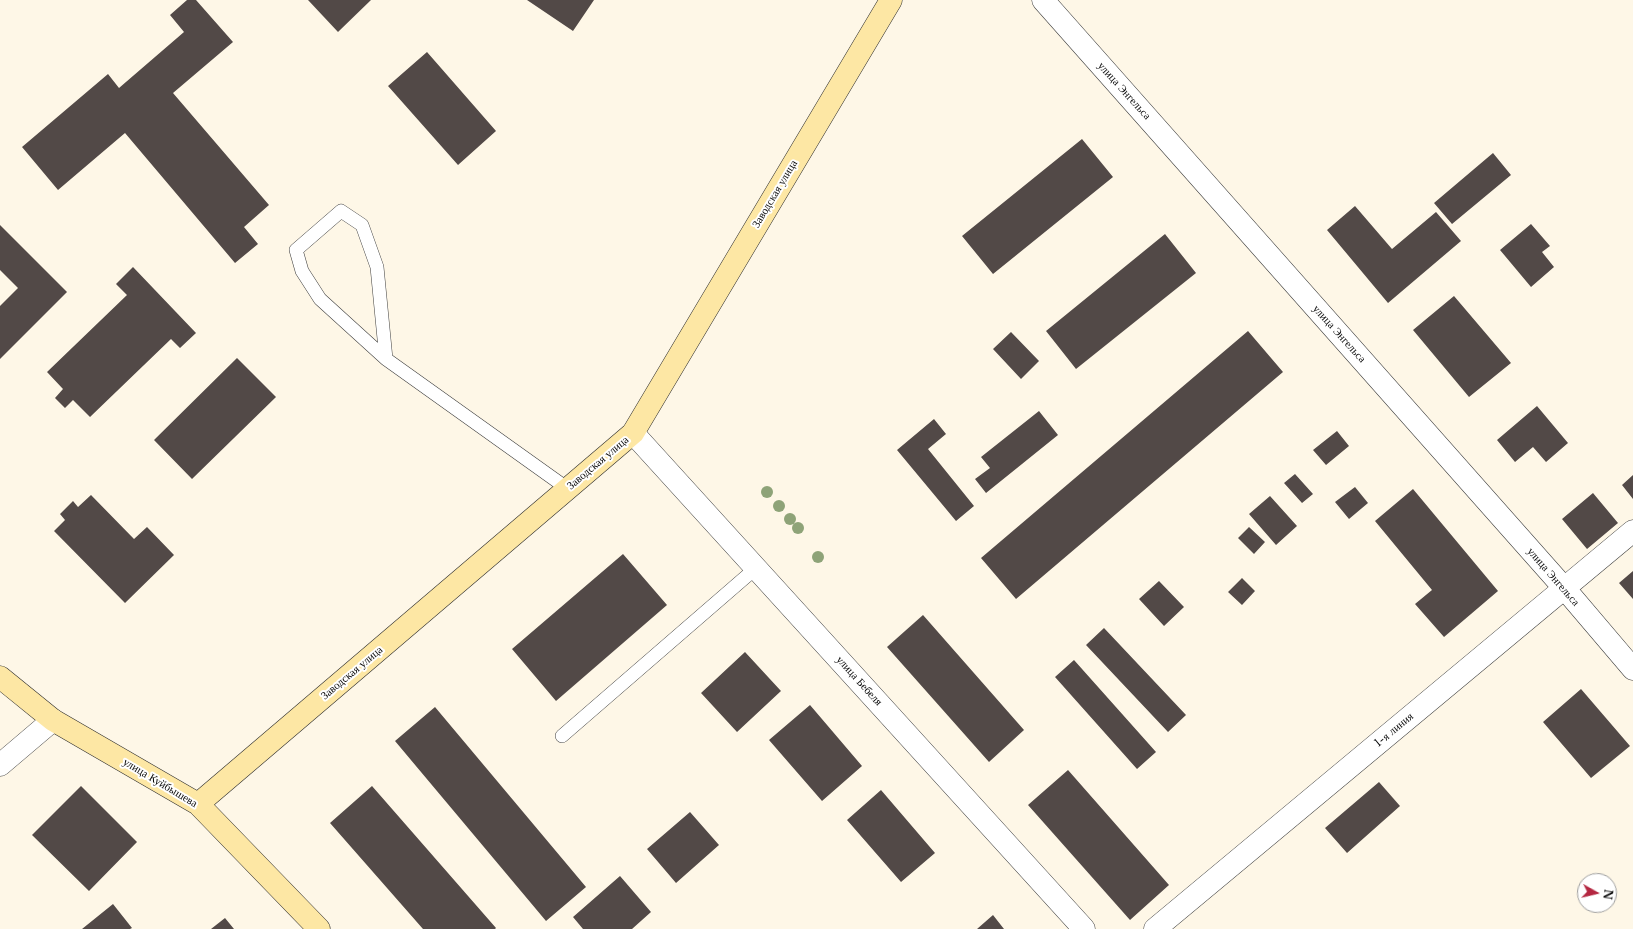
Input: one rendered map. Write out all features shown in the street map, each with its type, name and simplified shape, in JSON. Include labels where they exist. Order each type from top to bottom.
[{"type":"street","name":"Заводская улица","points":[[198,804],[633,433],[891,0]]},
{"type":"street","name":"улица Энгельса","points":[[1043,0],[1565,589],[1633,669]]},
{"type":"street","name":"улица Бебеля","points":[[633,433],[1084,929]]},
{"type":"street","name":"1-я линия","points":[[1155,929],[1633,531]]},
{"type":"street","name":"улица Куйбышева","points":[[0,677],[54,720],[198,804],[319,929]]},
{"type":"street","points":[[0,765],[54,720]]},
{"type":"lane","points":[[386,359],[377,267],[362,225],[341,211],[296,250],[302,271],[320,299],[386,359],[568,489]]},
{"type":"lane","points":[[562,736],[756,568]]},
{"type":"building","points":[[187,0],[196,0],[233,42],[173,93],[269,205],[244,227],[258,244],[235,263],[125,133],[58,190],[22,147],[108,74],[119,88],[184,32],[170,15]]},
{"type":"building","points":[[308,0],[371,0],[338,32]]},
{"type":"building","points":[[527,0],[594,0],[573,31]]},
{"type":"building","points":[[427,52],[496,131],[458,165],[388,86]]},
{"type":"building","points":[[1082,139],[1113,177],[993,274],[962,236]]},
{"type":"building","points":[[1493,153],[1511,175],[1452,224],[1434,203]]},
{"type":"building","points":[[1355,206],[1392,249],[1436,212],[1461,241],[1388,303],[1327,230]]},
{"type":"building","points":[[1531,224],[1550,246],[1542,252],[1554,267],[1531,287],[1500,250]]},
{"type":"building","points":[[0,225],[67,292],[0,359],[0,306],[18,288],[0,270]]},
{"type":"building","points":[[1165,234],[1196,273],[1076,369],[1046,331]]},
{"type":"building","points":[[133,267],[196,333],[180,348],[171,339],[90,417],[73,400],[65,408],[55,398],[63,389],[47,372],[127,295],[116,284]]},
{"type":"building","points":[[1454,296],[1511,363],[1469,397],[1413,330]]},
{"type":"building","points":[[1248,331],[1283,372],[1016,599],[981,558]]},
{"type":"building","points":[[1011,332],[1039,361],[1021,379],[993,349]]},
{"type":"building","points":[[237,358],[276,397],[192,479],[154,440]]},
{"type":"building","points":[[1537,406],[1568,443],[1546,462],[1533,447],[1515,462],[1497,440]]},
{"type":"building","points":[[1039,411],[1058,435],[986,493],[975,479],[990,468],[981,457]]},
{"type":"building","points":[[934,419],[946,434],[928,449],[974,506],[956,521],[897,450]]},
{"type":"building","points":[[1337,431],[1349,446],[1326,465],[1313,450]]},
{"type":"building","points":[[1295,474],[1313,494],[1302,503],[1284,483]]},
{"type":"building","points":[[1633,475],[1633,499],[1622,485]]},
{"type":"building","points":[[1355,487],[1368,503],[1349,519],[1335,502]]},
{"type":"building","points":[[1413,489],[1498,591],[1444,637],[1415,604],[1432,590],[1375,521]]},
{"type":"building","points":[[1593,493],[1618,523],[1587,549],[1562,519]]},
{"type":"building","points":[[91,495],[134,539],[147,527],[174,555],[125,603],[54,531],[65,520],[60,514],[73,501],[78,507]]},
{"type":"building","points":[[1270,496],[1297,526],[1276,545],[1249,514]]},
{"type":"building","points":[[1249,527],[1265,542],[1254,554],[1238,538]]},
{"type":"building","points":[[623,554],[667,605],[556,701],[512,649]]},
{"type":"building","points":[[1633,571],[1633,599],[1619,583]]},
{"type":"building","points":[[1242,578],[1255,591],[1242,605],[1228,592]]},
{"type":"building","points":[[1159,581],[1184,607],[1164,626],[1139,599]]},
{"type":"building","points":[[923,615],[1024,730],[989,762],[887,647]]},
{"type":"building","points":[[1104,628],[1186,715],[1168,732],[1086,645]]},
{"type":"building","points":[[745,652],[781,691],[737,732],[701,693]]},
{"type":"building","points":[[1074,660],[1156,752],[1137,769],[1055,677]]},
{"type":"building","points":[[1581,689],[1630,746],[1591,778],[1543,722]]},
{"type":"building","points":[[810,705],[862,766],[822,801],[769,740]]},
{"type":"building","points":[[435,707],[586,887],[546,921],[395,741]]},
{"type":"building","points":[[1068,770],[1169,885],[1130,920],[1028,805]]},
{"type":"building","points":[[1379,782],[1400,806],[1347,853],[1325,828]]},
{"type":"building","points":[[81,786],[137,842],[89,891],[32,835]]},
{"type":"building","points":[[372,786],[496,928],[495,929],[423,929],[330,823]]},
{"type":"building","points":[[881,790],[935,853],[901,882],[847,820]]},
{"type":"building","points":[[690,812],[719,845],[676,883],[647,849]]},
{"type":"building","points":[[620,876],[651,912],[632,929],[583,929],[573,917]]},
{"type":"building","points":[[113,904],[132,928],[82,929]]},
{"type":"building","points":[[993,915],[1004,929],[977,929]]},
{"type":"building","points":[[225,918],[234,929],[211,929]]}]
